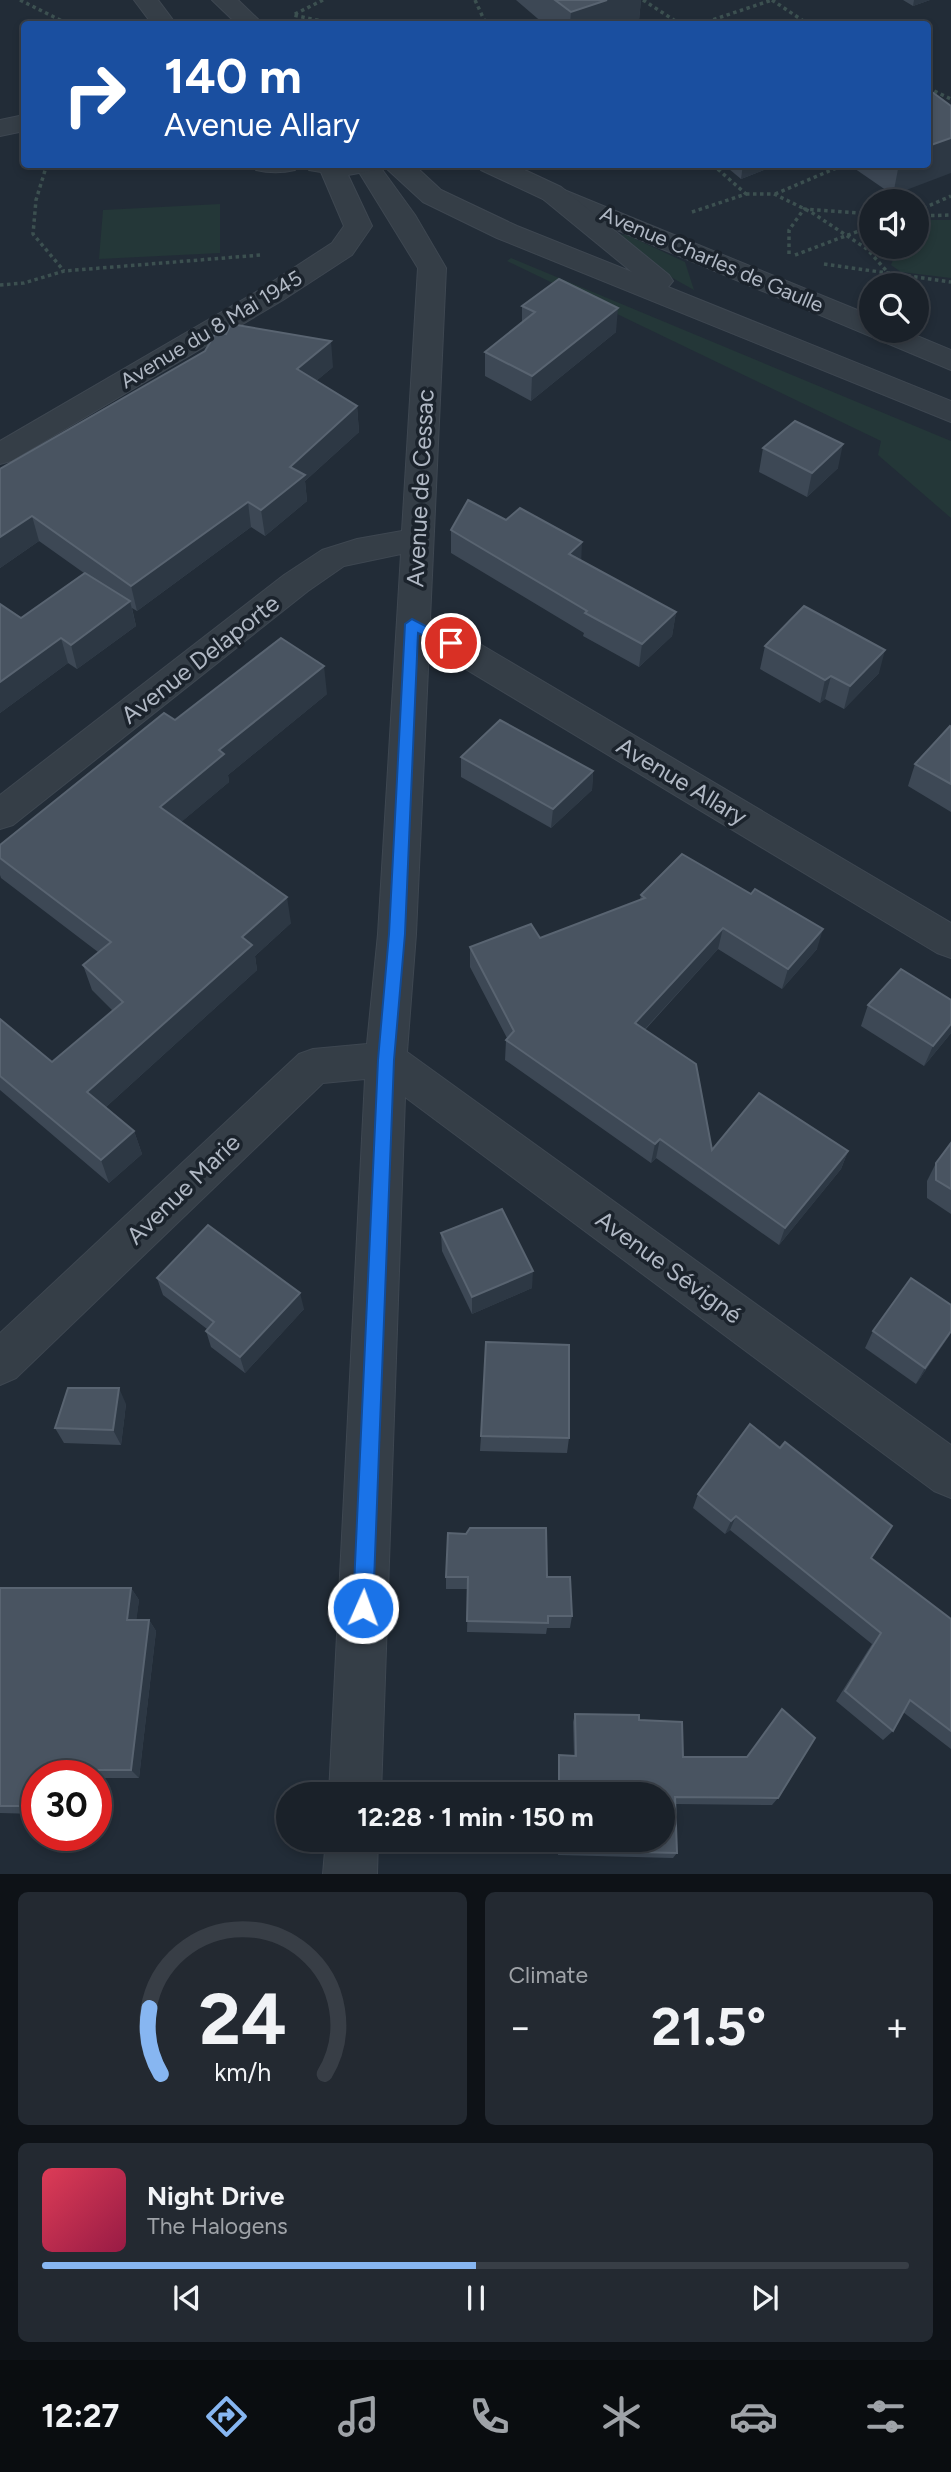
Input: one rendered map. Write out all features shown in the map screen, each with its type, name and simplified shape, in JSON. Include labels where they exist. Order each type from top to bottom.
[{"type":"street","points":[[146,0],[162,21]]},
{"type":"street","points":[[224,0],[248,21]]},
{"type":"street","points":[[0,128],[21,124]]},
{"type":"street","points":[[0,147],[21,149]]},
{"type":"street","points":[[326,168],[358,226],[342,249]]},
{"type":"street","name":"Avenue de Cessac","points":[[356,1782],[386,1060],[397,934],[432,268],[373,168]]},
{"type":"street","name":"Avenue Charles de Gaulle","points":[[401,168],[432,196],[507,232],[951,412]]},
{"type":"street","name":"Avenue Charles de Gaulle","points":[[499,168],[859,322]]},
{"type":"street","name":"Avenue Charles de Gaulle","points":[[552,193],[694,308]]},
{"type":"street","name":"Avenue du 8 Mai 1945","points":[[0,454],[273,294],[342,249]]},
{"type":"street","points":[[910,343],[951,360]]},
{"type":"street","name":"Avenue Delaporte","points":[[0,815],[296,583],[333,558],[357,550],[417,540]]},
{"type":"street","name":"Avenue Allary","points":[[412,624],[463,650],[951,942]]},
{"type":"street","name":"Avenue Marie","points":[[0,1363],[313,1066],[386,1060]]},
{"type":"street","name":"Avenue Sévigné","points":[[386,1060],[951,1474]]},
{"type":"street","points":[[350,1874],[351,1852]]},
{"type":"path","points":[[20,0],[62,21]]},
{"type":"path","points":[[322,21],[293,15],[323,0]]},
{"type":"path","points":[[475,0],[485,21]]},
{"type":"path","points":[[643,0],[675,21]]},
{"type":"path","points":[[709,21],[772,0],[804,21]]},
{"type":"path","points":[[931,89],[951,99]]},
{"type":"path","points":[[931,95],[937,92]]},
{"type":"path","points":[[46,168],[36,200],[33,234],[64,271]]},
{"type":"path","points":[[717,168],[746,194]]},
{"type":"path","points":[[687,214],[746,194],[774,194],[836,168]]},
{"type":"path","points":[[774,194],[804,209],[867,249],[888,273]]},
{"type":"path","points":[[929,208],[951,197]]},
{"type":"path","points":[[804,209],[859,213]]},
{"type":"path","points":[[804,209],[789,230],[790,257],[859,230]]},
{"type":"path","points":[[929,214],[951,215]]},
{"type":"path","points":[[0,285],[24,283],[64,271],[342,249]]},
{"type":"shaded area","points":[[220,204],[220,253],[99,259],[103,210]]},
{"type":"shaded area","points":[[929,220],[951,220],[951,278],[929,275],[929,273],[901,272],[891,265],[893,259],[929,259]]},
{"type":"shaded area","points":[[615,234],[627,235],[685,262],[694,290],[653,267]]},
{"type":"shaded area","points":[[511,258],[951,441],[951,518],[878,455],[881,441],[507,261]]},
{"type":"building","points":[[555,0],[607,0],[571,12]]},
{"type":"building","points":[[931,91],[951,106],[951,138],[931,145]]},
{"type":"building","points":[[559,279],[618,308],[532,376],[485,352],[535,312],[522,306]]},
{"type":"building","points":[[231,324],[331,341],[297,369],[357,406],[290,467],[305,475],[261,510],[248,502],[131,586],[32,516],[0,537],[0,469],[205,351],[216,332],[226,334]]},
{"type":"building","points":[[795,421],[843,444],[812,473],[763,448]]},
{"type":"building","points":[[468,500],[506,520],[520,508],[582,542],[569,554],[676,612],[642,644],[585,613],[587,611],[451,530]]},
{"type":"building","points":[[85,573],[130,601],[71,645],[61,638],[0,682],[0,604],[21,618]]},
{"type":"building","points":[[804,606],[885,650],[850,686],[831,676],[825,680],[765,646]]},
{"type":"building","points":[[281,638],[324,666],[219,750],[224,754],[160,807],[287,897],[242,937],[252,945],[87,1092],[134,1131],[101,1160],[0,1076],[0,1019],[52,1062],[123,1002],[83,965],[111,942],[0,858],[0,845],[164,713],[175,720]]},
{"type":"building","points":[[500,720],[593,771],[553,809],[461,757]]},
{"type":"building","points":[[951,727],[951,784],[915,764]]},
{"type":"building","points":[[682,854],[751,894],[755,889],[823,929],[788,969],[723,928],[635,1023],[696,1064],[712,1150],[759,1093],[848,1151],[785,1228],[660,1139],[655,1144],[506,1040],[514,1031],[470,947],[531,924],[540,938],[645,898],[641,895]]},
{"type":"building","points":[[901,969],[951,1000],[951,1024],[933,1046],[868,1005]]},
{"type":"building","points":[[951,1143],[951,1189],[936,1180],[936,1163]]},
{"type":"building","points":[[502,1209],[533,1271],[472,1297],[441,1233]]},
{"type":"building","points":[[208,1225],[300,1293],[240,1357],[206,1331],[214,1322],[157,1278]]},
{"type":"building","points":[[911,1278],[951,1305],[951,1331],[925,1368],[873,1331]]},
{"type":"building","points":[[486,1342],[569,1345],[569,1438],[481,1436]]},
{"type":"building","points":[[68,1388],[119,1388],[113,1430],[55,1428]]},
{"type":"building","points":[[750,1424],[780,1448],[785,1442],[892,1526],[871,1558],[951,1619],[951,1731],[910,1700],[893,1731],[845,1691],[881,1633],[736,1516],[731,1521],[698,1494]]},
{"type":"building","points":[[470,1528],[546,1528],[547,1577],[570,1577],[572,1616],[548,1616],[548,1623],[467,1621],[468,1577],[446,1577],[448,1533],[466,1534]]},
{"type":"building","points":[[0,1588],[131,1588],[127,1620],[149,1620],[131,1770],[112,1770],[112,1760],[21,1760],[21,1806],[0,1806]]},
{"type":"building","points":[[782,1709],[815,1738],[778,1798],[675,1797],[675,1782],[559,1782],[559,1755],[576,1756],[575,1714],[639,1715],[639,1720],[682,1722],[683,1757],[747,1757]]},
{"type":"building","points":[[675,1797],[677,1853],[638,1852],[675,1852]]},
{"type":"route","points":[[363,1608],[386,1060],[397,934],[412,624],[451,643]]}]
